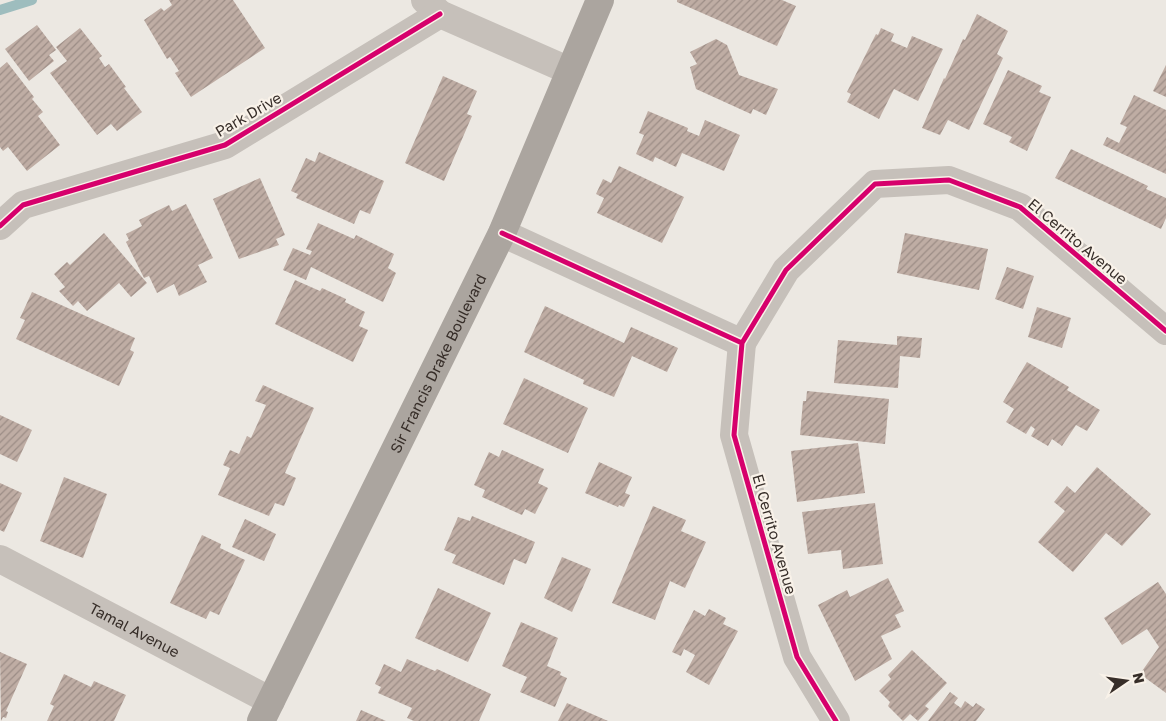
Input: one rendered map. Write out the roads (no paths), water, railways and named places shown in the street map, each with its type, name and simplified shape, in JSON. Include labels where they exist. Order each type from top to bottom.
[{"type":"main road","name":"Sir Francis Drake Boulevard","points":[[266,711],[502,233],[600,0]]},
{"type":"street","points":[[433,7],[570,70]]},
{"type":"street","name":"Park Drive","points":[[0,226],[23,205],[225,144],[433,7]]},
{"type":"street","name":"El Cerrito Avenue","points":[[836,721],[797,657],[734,434],[742,343],[786,270],[876,184],[949,180],[1020,207],[1166,331]]},
{"type":"street","points":[[502,233],[742,343]]},
{"type":"street","name":"Tamal Avenue","points":[[0,559],[266,711]]},
{"type":"waterway","points":[[0,10],[32,0]]}]
